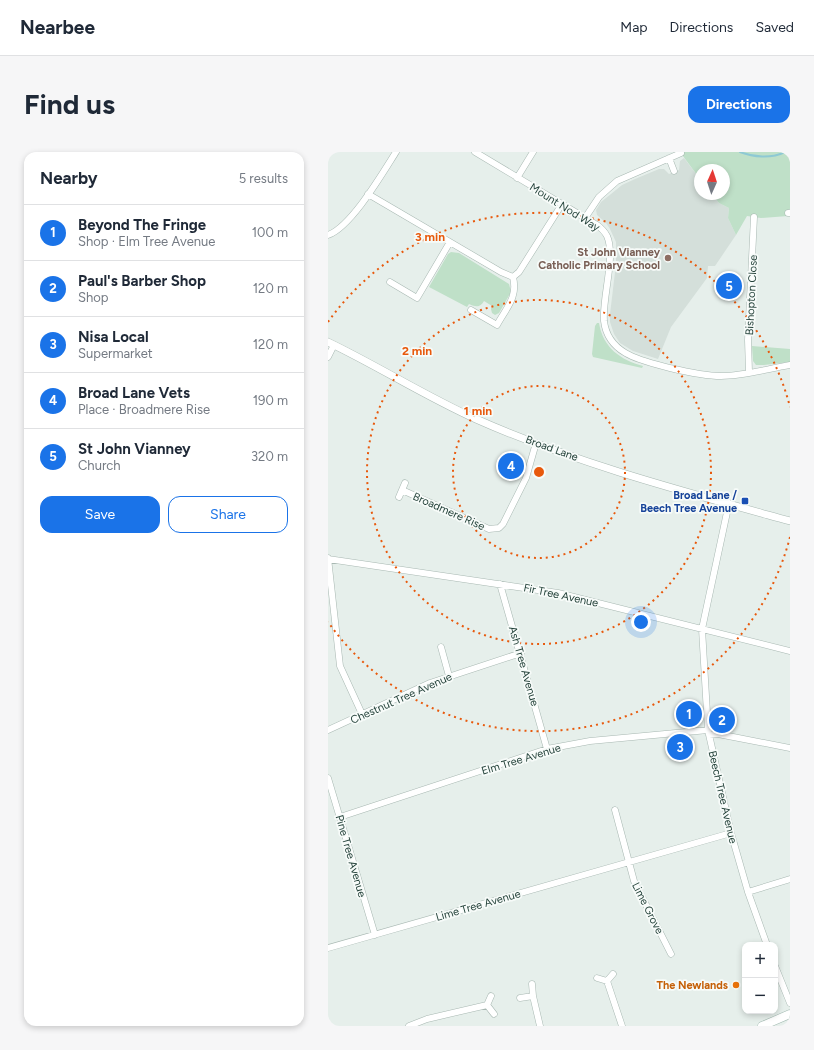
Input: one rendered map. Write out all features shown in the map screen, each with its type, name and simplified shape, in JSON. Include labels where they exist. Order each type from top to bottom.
[{"type":"main road","points":[[762,1026],[790,1014]]},
{"type":"street","points":[[328,235],[336,232],[343,226],[368,194],[396,152]]},
{"type":"street","name":"Mount Nod Way","points":[[476,152],[517,178],[586,218],[603,230],[609,241],[610,254],[604,318],[606,330],[613,343],[631,357],[693,373],[720,376],[790,365]]},
{"type":"street","points":[[517,178],[533,152]]},
{"type":"street","points":[[586,218],[599,197],[617,181],[681,153]]},
{"type":"street","points":[[669,158],[674,171]]},
{"type":"street","points":[[368,194],[501,272],[513,276]]},
{"type":"street","points":[[513,276],[519,272],[562,204]]},
{"type":"street","name":"Bishopton Close","points":[[749,372],[748,340],[754,217]]},
{"type":"street","points":[[390,282],[418,298],[450,242]]},
{"type":"street","points":[[471,310],[497,325],[514,295],[515,290],[513,276]]},
{"type":"street","points":[[328,357],[331,343]]},
{"type":"street","name":"Broad Lane","points":[[331,343],[424,394],[476,419],[536,443],[618,471],[790,521]]},
{"type":"street","name":"Broadmere Rise","points":[[402,490],[490,529],[499,528],[503,524],[526,478],[536,443]]},
{"type":"street","name":"Broadmere Rise","points":[[400,497],[405,483]]},
{"type":"street","name":"Beech Tree Avenue","points":[[729,503],[702,629],[709,732],[730,833],[748,892],[766,942]]},
{"type":"street","points":[[328,558],[340,666],[362,714]]},
{"type":"street","name":"Fir Tree Avenue","points":[[328,558],[558,593],[790,651]]},
{"type":"street","name":"Ash Tree Avenue","points":[[500,584],[521,653],[547,749]]},
{"type":"street","points":[[441,647],[449,676]]},
{"type":"street","name":"Chestnut Tree Avenue","points":[[328,730],[430,683],[521,653]]},
{"type":"street","name":"Elm Tree Avenue","points":[[340,818],[547,749],[590,741],[709,732],[790,748]]},
{"type":"street","name":"Pine Tree Avenue","points":[[328,778],[374,935]]},
{"type":"street","points":[[616,810],[628,862]]},
{"type":"street","name":"Lime Tree Avenue","points":[[328,948],[730,833]]},
{"type":"street","name":"Lime Grove","points":[[628,862],[636,888],[661,932],[670,954]]},
{"type":"street","points":[[748,892],[790,878]]},
{"type":"street","points":[[778,973],[790,1003]]},
{"type":"street","points":[[607,981],[613,974]]},
{"type":"street","points":[[597,978],[607,981]]},
{"type":"street","points":[[607,981],[622,1026]]},
{"type":"street","points":[[532,984],[533,996],[540,1026]]},
{"type":"street","points":[[487,1005],[491,996]]},
{"type":"street","points":[[520,998],[533,996]]},
{"type":"street","points":[[487,1005],[494,1014]]},
{"type":"street","points":[[409,1026],[487,1005]]},
{"type":"shaded area","name":"St John Vianney Catholic Primary School","points":[[684,158],[694,171],[694,200],[717,200],[719,203],[729,208],[728,218],[736,235],[715,266],[708,266],[707,278],[671,327],[658,359],[633,351],[620,343],[614,334],[610,322],[610,314],[616,264],[616,242],[606,223],[597,215],[596,210],[601,202],[622,185],[659,169],[664,169],[669,174],[679,170],[680,161]]},
{"type":"green space","points":[[680,152],[790,152],[790,209],[788,210],[788,216],[761,218],[747,216],[736,235],[728,218],[729,208],[719,203],[717,200],[730,200],[730,164],[694,164],[694,171]]},
{"type":"green space","points":[[451,252],[459,253],[509,284],[511,292],[499,313],[495,315],[492,313],[492,306],[484,301],[479,306],[469,304],[467,307],[429,287],[448,254]]},
{"type":"green space","points":[[599,323],[604,339],[614,352],[627,360],[643,366],[642,368],[593,357],[595,326]]},
{"type":"green space","points":[[752,346],[790,349],[790,362],[756,365],[753,361]]},
{"type":"waterway","points":[[740,152],[762,156],[774,156],[785,152]]},
{"type":"place","name":"St John Vianney Catholic Primary School","points":[[668,258]]},
{"type":"place","name":"St John Vianney","points":[[729,286]]},
{"type":"place","name":"Broad Lane Vets","points":[[511,466]]},
{"type":"place","name":"Broad Lane / Beech Tree Avenue","points":[[745,501]]},
{"type":"place","name":"Beyond The Fringe","points":[[689,714]]},
{"type":"place","name":"Paul's Barber Shop","points":[[722,720]]},
{"type":"place","name":"Nisa Local","points":[[680,747]]},
{"type":"place","name":"The Newlands","points":[[736,985]]}]
